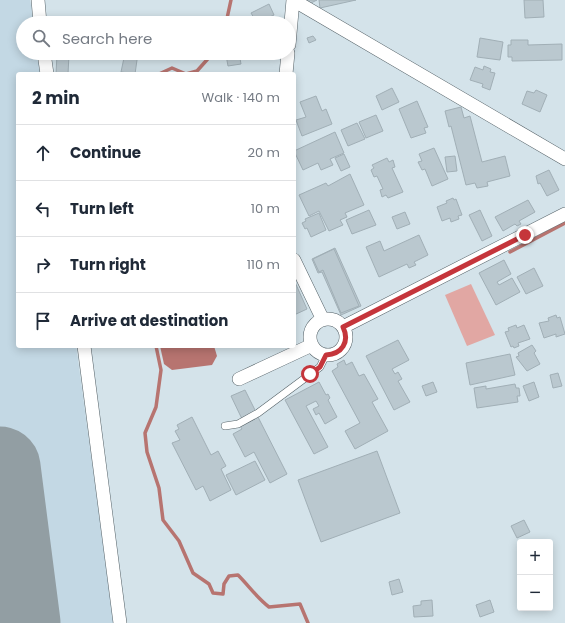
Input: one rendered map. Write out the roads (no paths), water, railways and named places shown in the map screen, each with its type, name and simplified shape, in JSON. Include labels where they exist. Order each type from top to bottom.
[{"type":"street","points":[[38,0],[39,16]]},
{"type":"street","points":[[292,16],[293,0],[565,159]]},
{"type":"street","points":[[45,60],[47,72]]},
{"type":"street","points":[[286,72],[287,60]]},
{"type":"street","points":[[343,327],[522,230],[565,214]]},
{"type":"street","points":[[296,264],[323,320]]},
{"type":"street","points":[[323,320],[334,320],[343,327],[346,338],[342,349],[332,355],[326,355],[315,350],[312,345],[310,332],[317,322],[323,320]]},
{"type":"street","points":[[239,379],[312,345]]},
{"type":"street","points":[[84,348],[120,623]]},
{"type":"lane","points":[[225,426],[238,424],[258,412],[320,367],[326,355]]},
{"type":"waterway","points":[[228,16],[231,0]]},
{"type":"waterway","points":[[193,72],[197,71],[207,60]]},
{"type":"waterway","points":[[163,72],[172,68],[181,72]]},
{"type":"waterway","points":[[510,252],[565,223]]},
{"type":"waterway","points":[[156,348],[161,370],[156,407],[145,433],[147,452],[159,488],[163,520],[179,541],[193,573],[209,584],[213,593],[223,594],[224,584],[229,576],[238,575],[269,607],[300,604],[308,623]]}]
